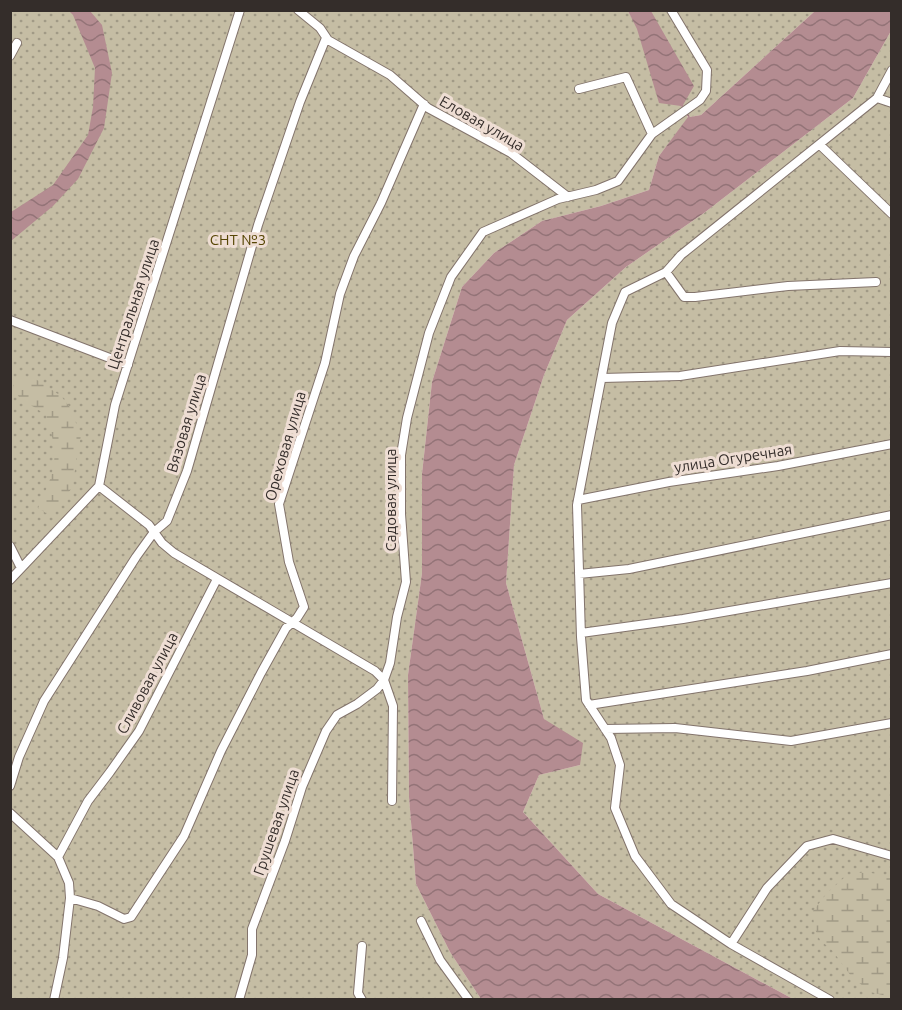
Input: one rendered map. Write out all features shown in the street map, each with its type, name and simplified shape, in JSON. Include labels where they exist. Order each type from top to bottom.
[{"type":"street","name":"Центральная улица","points":[[99,486],[115,405],[240,10]]},
{"type":"street","name":"Еловая улица","points":[[298,10],[320,28],[326,38],[390,75],[424,104],[511,153],[568,197]]},
{"type":"street","name":"Садовая улица","points":[[384,680],[390,663],[397,617],[406,582],[401,514],[401,455],[407,418],[429,333],[451,277],[483,232],[536,208],[618,181],[652,134],[700,100],[706,91],[707,70],[671,10]]},
{"type":"street","name":"Вязовая улица","points":[[10,786],[19,757],[44,701],[136,557],[154,532],[167,521],[188,471],[258,225],[300,102],[326,38]]},
{"type":"street","points":[[10,56],[16,42]]},
{"type":"street","points":[[830,999],[732,944],[672,904],[635,856],[615,808],[620,765],[611,738],[586,700],[581,633],[578,500],[612,323],[625,292],[666,272],[681,255],[877,98],[891,70]]},
{"type":"street","points":[[579,89],[626,77],[652,134]]},
{"type":"street","points":[[877,98],[891,103]]},
{"type":"street","name":"Ореховая улица","points":[[70,898],[98,906],[124,919],[131,917],[184,836],[221,751],[261,673],[286,628],[304,607],[289,562],[279,504],[325,363],[340,294],[354,256],[381,203],[424,104]]},
{"type":"street","points":[[820,144],[891,213]]},
{"type":"street","points":[[666,272],[684,297],[788,286],[876,282]]},
{"type":"street","points":[[10,320],[128,365]]},
{"type":"street","points":[[602,378],[680,376],[840,351],[891,352]]},
{"type":"street","name":"улица Огуречная","points":[[578,500],[891,444]]},
{"type":"street","points":[[10,580],[99,486],[149,525],[162,543],[174,553],[375,671],[384,680],[393,706],[392,801]]},
{"type":"street","points":[[579,574],[629,569],[891,515]]},
{"type":"street","points":[[10,546],[21,568]]},
{"type":"street","name":"Сливовая улица","points":[[58,857],[88,801],[139,730],[217,579]]},
{"type":"street","points":[[581,633],[683,619],[891,583]]},
{"type":"street","points":[[589,705],[807,671],[891,654]]},
{"type":"street","name":"Грушевая улица","points":[[239,999],[252,955],[252,929],[285,841],[302,787],[326,731],[337,716],[377,689],[384,680]]},
{"type":"street","points":[[605,729],[675,728],[791,741],[891,723]]},
{"type":"street","points":[[10,813],[58,857],[69,883],[70,898],[63,958],[54,999]]},
{"type":"street","points":[[732,944],[767,888],[807,846],[833,839],[891,856]]},
{"type":"street","points":[[421,921],[440,960],[469,999]]},
{"type":"street","points":[[362,946],[358,993],[362,999]]},
{"type":"green space","name":"СНТ №3","points":[[10,11],[628,11],[688,118],[659,156],[649,190],[601,206],[542,221],[494,253],[462,287],[432,382],[422,474],[422,573],[408,675],[409,797],[416,884],[450,952],[481,999],[11,999]]},
{"type":"green space","points":[[651,11],[815,11],[701,115],[690,117],[682,105]]},
{"type":"green space","points":[[891,31],[891,999],[793,999],[598,894],[523,812],[539,775],[580,765],[544,719],[506,583],[514,465],[544,375],[567,320],[626,267],[704,213],[853,98]]},
{"type":"green space","points":[[24,376],[37,380],[61,396],[69,406],[81,435],[72,488],[60,503],[46,513],[38,508],[52,472],[53,442],[46,415],[19,397],[13,387],[15,377]]},
{"type":"green space","points":[[864,872],[891,878],[891,997],[870,992],[851,976],[832,950],[820,940],[814,927],[813,911],[827,893],[846,876]]},
{"type":"water","points":[[69,11],[90,11],[102,25],[112,73],[104,128],[78,179],[53,206],[11,241],[11,212],[53,185],[88,135],[93,107],[95,68],[73,15]]},
{"type":"water","points":[[628,11],[651,11],[694,86],[683,105],[690,117],[701,115],[815,11],[891,11],[891,31],[853,98],[704,213],[626,267],[567,320],[544,375],[514,465],[506,583],[544,719],[583,743],[580,765],[539,775],[523,812],[598,894],[793,999],[481,999],[450,952],[416,884],[409,797],[408,675],[422,573],[422,474],[432,382],[462,287],[494,253],[542,221],[601,206],[649,190],[659,156],[688,117],[681,106],[659,103],[637,29]]}]
